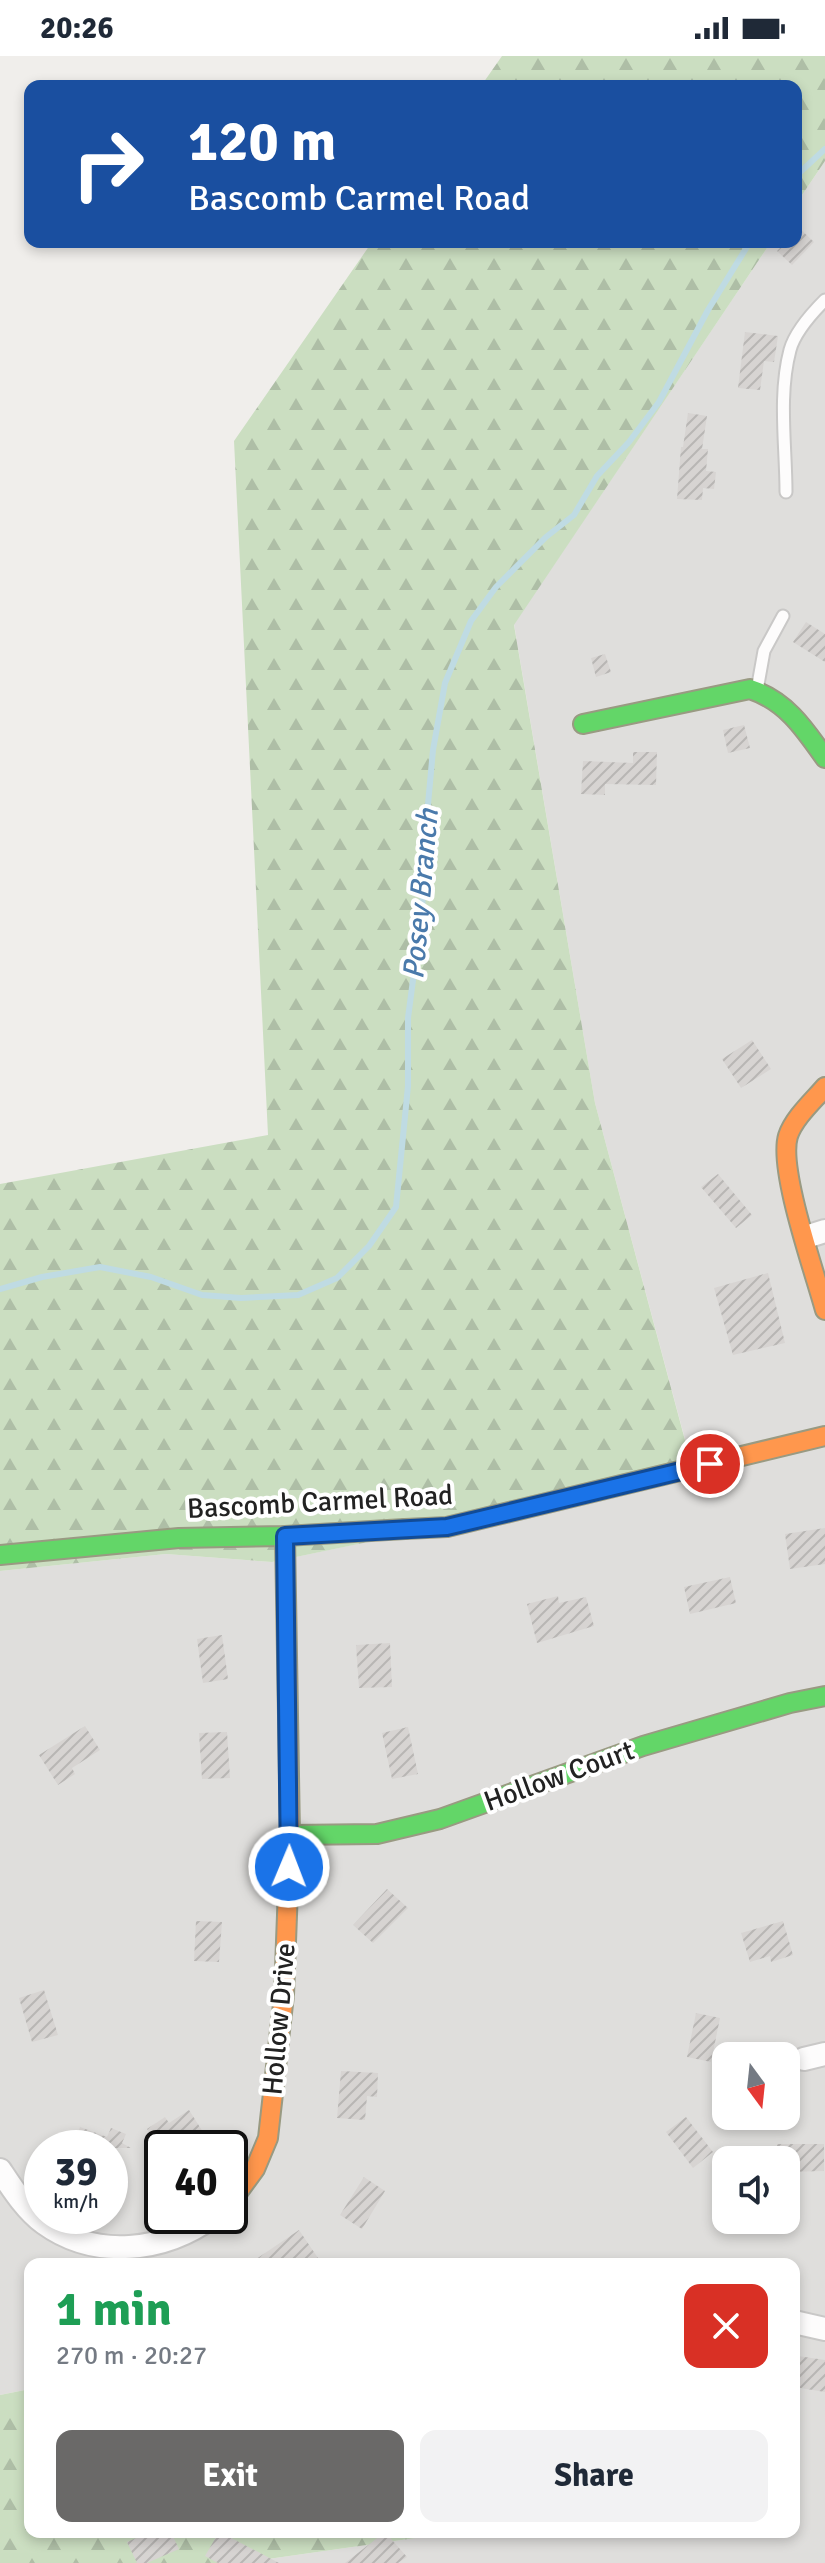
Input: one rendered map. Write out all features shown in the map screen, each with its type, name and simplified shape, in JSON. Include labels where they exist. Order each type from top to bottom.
[{"type":"street","points":[[583,724],[737,690],[757,690],[774,697],[793,715],[825,758]]},
{"type":"street","points":[[825,1087],[805,1110],[787,1139],[788,1174],[815,1234],[825,1310]]},
{"type":"street","name":"Bascomb Carmel Road","points":[[0,1555],[179,1538],[447,1527],[825,1436]]},
{"type":"street","name":"Hollow Drive","points":[[248,2179],[268,2138],[284,1995],[290,1835],[285,1536]]},
{"type":"street","name":"Hollow Court","points":[[290,1835],[377,1834],[440,1819],[643,1746],[790,1703],[825,1696]]},
{"type":"street","points":[[0,2170],[16,2194],[44,2223],[79,2240],[117,2249],[159,2244],[181,2234]]},
{"type":"street","points":[[800,2323],[825,2329]]},
{"type":"lane","points":[[786,492],[784,403],[790,348],[810,315],[825,300]]},
{"type":"lane","points":[[757,690],[764,651],[783,616]]},
{"type":"shaded area","points":[[825,161],[825,2563],[240,2563],[416,2538],[800,2538],[800,2258],[24,2258],[24,2390],[0,2395],[0,1571],[166,1554],[272,1562],[694,1473],[595,1103],[514,624],[767,248],[802,248],[802,195]]},
{"type":"green space","points":[[502,56],[825,56],[825,161],[802,195],[802,80],[485,80]]},
{"type":"green space","points":[[368,248],[767,248],[514,625],[595,1103],[694,1474],[272,1562],[166,1554],[0,1571],[0,1184],[268,1135],[234,441]]},
{"type":"green space","points":[[24,2390],[24,2538],[416,2538],[240,2563],[0,2563],[0,2395]]},
{"type":"building","points":[[802,231],[814,242],[792,265],[777,251],[780,248],[802,248]]},
{"type":"building","points":[[745,332],[778,336],[774,362],[764,361],[760,390],[738,388]]},
{"type":"building","points":[[688,413],[707,416],[702,449],[708,449],[706,471],[716,472],[714,489],[703,488],[702,500],[677,499],[681,447]]},
{"type":"building","points":[[806,622],[825,634],[825,662],[793,642]]},
{"type":"building","points":[[605,654],[611,672],[596,677],[591,658]]},
{"type":"building","points":[[744,725],[750,748],[728,753],[723,730]]},
{"type":"building","points":[[633,752],[657,752],[656,785],[605,784],[605,795],[581,794],[583,761],[633,763]]},
{"type":"building","points":[[752,1040],[771,1069],[741,1088],[722,1059]]},
{"type":"building","points":[[718,1174],[752,1215],[736,1228],[701,1187]]},
{"type":"building","points":[[768,1273],[785,1343],[733,1355],[714,1288]]},
{"type":"building","points":[[825,1528],[825,1564],[790,1569],[785,1534]]},
{"type":"building","points":[[730,1577],[736,1603],[690,1614],[684,1587]]},
{"type":"building","points":[[558,1596],[559,1603],[586,1597],[594,1626],[537,1643],[527,1604]]},
{"type":"building","points":[[222,1635],[228,1679],[203,1683],[197,1639]]},
{"type":"building","points":[[390,1643],[392,1687],[359,1688],[356,1645]]},
{"type":"building","points":[[85,1726],[100,1750],[72,1768],[75,1774],[58,1785],[39,1755]]},
{"type":"building","points":[[408,1727],[418,1774],[392,1779],[382,1733]]},
{"type":"building","points":[[227,1732],[230,1778],[202,1779],[199,1733]]},
{"type":"building","points":[[387,1889],[408,1908],[373,1943],[353,1925]]},
{"type":"building","points":[[196,1921],[222,1922],[219,1962],[194,1961]]},
{"type":"building","points":[[783,1921],[793,1955],[771,1962],[770,1956],[750,1962],[741,1933]]},
{"type":"building","points":[[44,1990],[58,2035],[32,2042],[19,1998]]},
{"type":"building","points":[[696,2013],[720,2018],[715,2042],[712,2042],[711,2062],[687,2057]]},
{"type":"building","points":[[341,2071],[378,2073],[377,2097],[367,2096],[365,2120],[337,2118]]},
{"type":"building","points":[[189,2110],[202,2130],[147,2129],[165,2117],[169,2123]]},
{"type":"building","points":[[686,2117],[712,2153],[693,2168],[666,2132]]},
{"type":"building","points":[[824,2144],[824,2171],[800,2172],[800,2146],[777,2146]]},
{"type":"building","points":[[364,2177],[385,2191],[362,2229],[340,2215]]},
{"type":"building","points":[[299,2230],[318,2258],[258,2258]]},
{"type":"building","points":[[800,2356],[825,2360],[825,2392],[800,2388]]},
{"type":"building","points":[[136,2538],[174,2538],[179,2549],[147,2563],[137,2563],[127,2542]]},
{"type":"building","points":[[216,2538],[231,2538],[279,2563],[218,2563],[205,2556]]},
{"type":"building","points":[[377,2538],[390,2538],[407,2557],[398,2563],[345,2563]]},
{"type":"waterway","name":"Posey Branch","points":[[802,170],[825,149]]},
{"type":"waterway","name":"Posey Branch","points":[[0,1289],[42,1277],[100,1267],[151,1277],[202,1295],[241,1298],[298,1295],[337,1278],[369,1246],[396,1207],[408,1086],[408,1018],[422,912],[433,750],[445,683],[471,621],[496,587],[546,537],[574,515],[597,476],[629,442],[659,402],[708,310],[746,248]]},
{"type":"traffic: fast","points":[[583,724],[750,689],[784,708],[802,726],[825,758]]},
{"type":"traffic: fast","points":[[0,1555],[179,1538],[405,1529]]},
{"type":"traffic: fast","points":[[290,1835],[377,1834],[440,1819],[643,1746],[790,1703],[825,1696]]},
{"type":"traffic: slow","points":[[825,1087],[795,1123],[788,1136],[786,1151],[793,1196],[825,1310]]},
{"type":"traffic: slow","points":[[405,1529],[447,1527],[825,1436]]},
{"type":"traffic: slow","points":[[248,2179],[268,2138],[284,1995],[290,1835],[285,1536]]},
{"type":"route","points":[[289,1867],[285,1536],[447,1527],[710,1464]]}]
